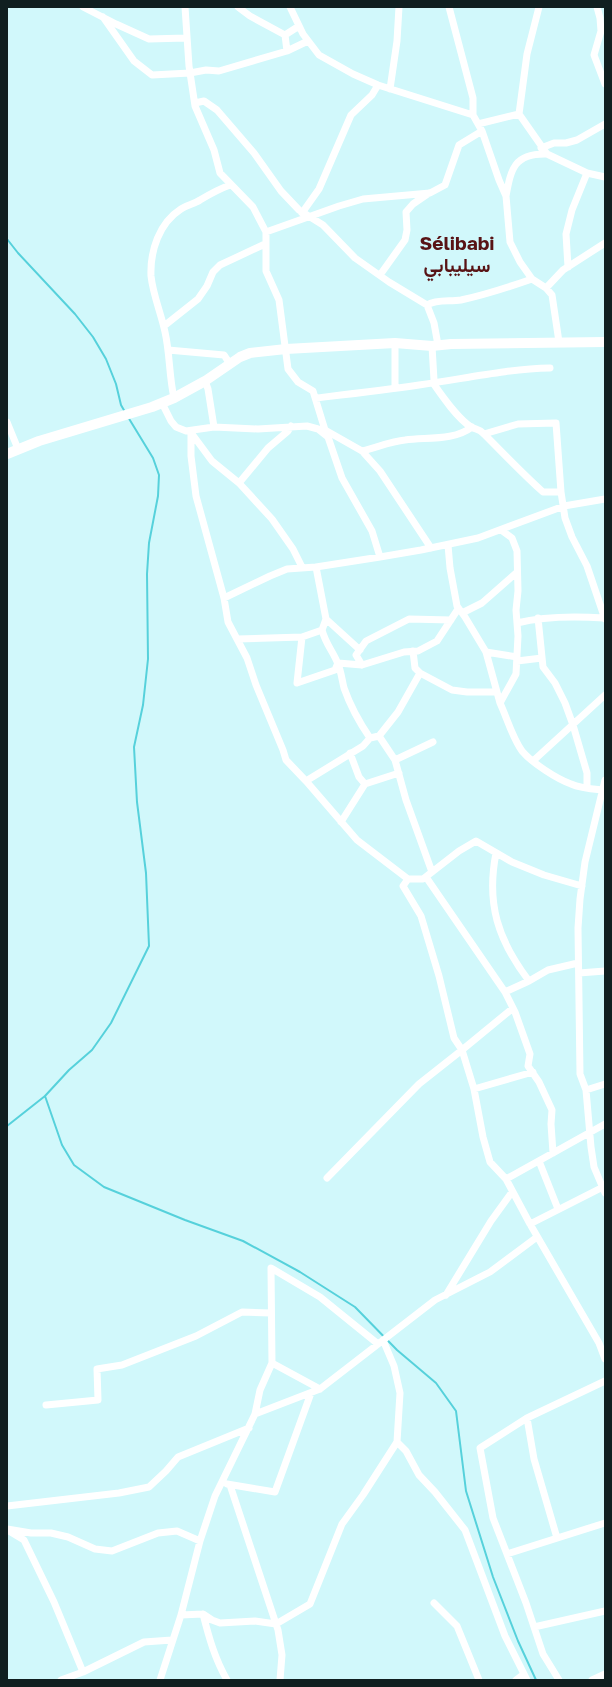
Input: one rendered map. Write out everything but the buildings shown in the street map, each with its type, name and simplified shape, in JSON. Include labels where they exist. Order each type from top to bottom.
[{"type":"street","points":[[83,7],[149,39],[186,38]]},
{"type":"street","points":[[185,7],[186,38],[195,103],[203,127],[214,150],[220,173],[253,207],[266,232],[266,270],[279,300],[288,369],[298,382],[313,391],[320,418],[325,430],[331,436],[342,478],[348,492],[372,531],[380,557]]},
{"type":"street","points":[[238,7],[250,16],[285,35]]},
{"type":"street","points":[[290,7],[308,41],[319,55],[353,74],[390,89],[473,115]]},
{"type":"street","points":[[390,89],[397,41],[399,7]]},
{"type":"street","points":[[449,7],[473,98],[473,115],[482,131],[506,196]]},
{"type":"street","points":[[539,7],[527,54],[519,114],[547,154],[587,172],[605,176]]},
{"type":"street","points":[[597,7],[601,31],[594,55],[605,84]]},
{"type":"street","points":[[103,18],[134,61],[152,75],[190,73],[206,70],[219,71],[287,51],[308,41]]},
{"type":"street","points":[[285,35],[299,26]]},
{"type":"street","points":[[285,35],[287,51]]},
{"type":"street","points":[[302,213],[319,189],[351,115],[372,95],[378,84]]},
{"type":"street","points":[[195,103],[204,101],[217,110],[254,153],[281,191],[302,213],[322,225],[355,258],[428,304],[434,323],[435,345],[433,383],[451,408],[472,427],[477,428],[484,434],[515,467],[543,492],[561,492]]},
{"type":"street","points":[[478,124],[519,114]]},
{"type":"street","points":[[542,148],[554,143],[566,143],[577,140],[605,124]]},
{"type":"street","points":[[380,275],[405,240],[407,230],[406,212],[413,204],[445,185],[459,145],[482,131]]},
{"type":"street","points":[[547,154],[534,155],[525,158],[514,166],[506,196],[510,242],[520,262],[532,279],[546,288],[552,295],[560,342]]},
{"type":"street","points":[[568,267],[566,234],[572,210],[587,172]]},
{"type":"street","points":[[174,398],[170,379],[168,350],[164,326],[156,303],[151,276],[152,253],[159,234],[172,215],[182,208],[199,201],[215,190],[230,184]]},
{"type":"street","points":[[266,232],[339,206],[364,199],[430,193]]},
{"type":"street","points":[[546,288],[551,281],[568,267],[605,243]]},
{"type":"street","points":[[164,326],[198,299],[214,272],[220,265],[266,244]]},
{"type":"street","points":[[428,304],[431,302],[459,300],[509,287],[532,279]]},
{"type":"street","points":[[7,422],[10,452],[162,403],[205,382],[230,364],[250,353],[286,349],[395,343],[435,345],[605,342]]},
{"type":"street","points":[[395,343],[395,388]]},
{"type":"street","points":[[168,350],[224,355],[230,364]]},
{"type":"street","points":[[316,398],[521,370],[550,368]]},
{"type":"street","points":[[205,382],[208,389],[214,427]]},
{"type":"street","points":[[162,403],[176,427],[192,433],[214,427],[258,429],[308,426],[318,429],[362,451],[380,471],[431,548]]},
{"type":"street","points":[[308,426],[320,418]]},
{"type":"street","points":[[484,434],[518,424],[556,423],[561,492],[565,518],[572,537],[587,566],[605,618],[582,616],[538,618],[517,623]]},
{"type":"street","points":[[239,483],[272,444],[288,431],[291,426]]},
{"type":"street","points":[[362,451],[403,440],[464,433],[472,427]]},
{"type":"street","points":[[192,433],[212,461],[239,483],[272,519],[293,549],[302,567]]},
{"type":"street","points":[[192,433],[191,456],[196,496],[224,598],[228,622],[247,658],[256,685],[273,724],[286,760],[306,780],[357,840],[408,879],[423,879],[459,850],[476,841],[512,862],[531,870],[582,886]]},
{"type":"street","points":[[224,598],[287,569],[316,567],[448,545],[478,538],[564,506],[605,499]]},
{"type":"street","points":[[500,703],[516,674],[518,636],[516,610],[518,591],[516,573],[517,551],[512,538],[501,530]]},
{"type":"street","points":[[448,545],[450,568],[457,606],[486,652],[496,692],[516,740],[523,751],[556,776],[572,785],[602,790]]},
{"type":"street","points":[[316,567],[326,619],[322,630],[325,642],[338,663],[344,687],[353,709],[370,738]]},
{"type":"street","points":[[338,663],[362,665],[404,652],[418,651],[437,641],[451,620],[460,611],[482,603],[516,573]]},
{"type":"street","points":[[538,618],[542,667],[558,690],[574,725],[586,773],[587,788]]},
{"type":"street","points":[[326,619],[360,650]]},
{"type":"street","points":[[362,665],[356,655],[366,641],[409,619],[451,620]]},
{"type":"street","points":[[237,639],[302,636],[322,630]]},
{"type":"street","points":[[302,636],[297,683],[335,670],[338,663]]},
{"type":"street","points":[[413,651],[415,668],[420,673],[452,690],[467,692],[496,692]]},
{"type":"street","points":[[486,652],[517,659],[542,658]]},
{"type":"street","points":[[306,780],[363,746],[370,738],[379,736],[398,712],[420,673]]},
{"type":"street","points":[[533,760],[574,725],[605,695]]},
{"type":"street","points":[[379,736],[395,760],[406,800],[432,872]]},
{"type":"street","points":[[395,760],[433,742]]},
{"type":"street","points":[[350,753],[359,777],[365,784]]},
{"type":"street","points":[[341,822],[365,784],[399,773]]},
{"type":"street","points":[[530,1224],[558,1209],[604,1190],[594,1167],[586,1090],[580,1074],[578,928],[585,862],[603,800],[602,790],[605,780]]},
{"type":"street","points":[[496,853],[493,867],[493,897],[498,928],[516,965],[529,981]]},
{"type":"street","points":[[426,877],[505,992],[513,1008],[530,1054],[528,1066],[533,1072],[552,1110],[550,1124],[553,1153]]},
{"type":"street","points":[[408,879],[404,886],[421,916],[439,976],[454,1038],[462,1050],[474,1089],[483,1137],[490,1162],[506,1179],[537,1237],[599,1343],[605,1359]]},
{"type":"street","points":[[505,992],[548,970],[578,963]]},
{"type":"street","points":[[578,973],[605,971]]},
{"type":"street","points":[[327,1178],[419,1084],[513,1008]]},
{"type":"street","points":[[474,1089],[533,1072]]},
{"type":"street","points":[[586,1090],[605,1084]]},
{"type":"street","points":[[506,1179],[605,1124]]},
{"type":"street","points":[[539,1161],[558,1209]]},
{"type":"street","points":[[446,1295],[491,1221],[512,1192]]},
{"type":"street","points":[[256,1414],[320,1389],[435,1300],[490,1272],[537,1237]]},
{"type":"street","points":[[160,1680],[181,1615],[200,1541],[216,1496],[256,1414],[260,1390],[272,1363],[271,1268],[320,1297],[381,1342],[394,1366],[400,1393],[397,1442],[363,1495],[342,1524],[310,1604],[276,1624],[255,1621],[220,1623],[203,1614],[181,1615]]},
{"type":"street","points":[[46,1405],[98,1400],[97,1369],[122,1365],[196,1336],[242,1312],[271,1313]]},
{"type":"street","points":[[272,1363],[320,1389]]},
{"type":"street","points":[[559,1680],[543,1654],[493,1518],[480,1448],[527,1418],[605,1382]]},
{"type":"street","points":[[222,1483],[275,1492],[311,1393]]},
{"type":"street","points":[[527,1418],[534,1459],[557,1538]]},
{"type":"street","points":[[7,1506],[119,1493],[149,1487],[178,1457],[249,1428]]},
{"type":"street","points":[[397,1442],[406,1451],[419,1475],[435,1492],[465,1530],[505,1636],[525,1677],[516,1680]]},
{"type":"street","points":[[230,1484],[276,1624],[282,1655],[280,1680]]},
{"type":"street","points":[[507,1554],[605,1523]]},
{"type":"street","points":[[7,1530],[31,1533],[51,1533],[68,1537],[95,1549],[112,1551],[158,1533],[177,1531],[200,1541]]},
{"type":"street","points":[[7,1530],[24,1540],[54,1602],[83,1672]]},
{"type":"street","points":[[434,1603],[457,1626],[478,1680]]},
{"type":"street","points":[[534,1627],[605,1611]]},
{"type":"street","points":[[203,1614],[209,1640],[220,1668],[227,1680]]},
{"type":"street","points":[[61,1680],[83,1672],[144,1642],[172,1640]]},
{"type":"street","points":[[592,1680],[605,1674]]},
{"type":"waterway","points":[[7,239],[18,253],[75,314],[93,337],[106,359],[116,384],[121,405],[125,412]]},
{"type":"waterway","points":[[7,1126],[45,1096],[69,1070],[92,1050],[111,1023],[149,946],[146,873],[137,802],[134,747],[143,705],[148,659],[147,574],[149,543],[158,496],[159,475],[153,458],[128,417]]},
{"type":"waterway","points":[[45,1096],[62,1145],[74,1165],[104,1187],[185,1220],[243,1241],[300,1272],[355,1307],[397,1350],[436,1383],[456,1411],[466,1491],[493,1577],[518,1641],[536,1680]]},
{"type":"district","name":"Sélibabi سيليبابي","points":[[457,253]]}]
